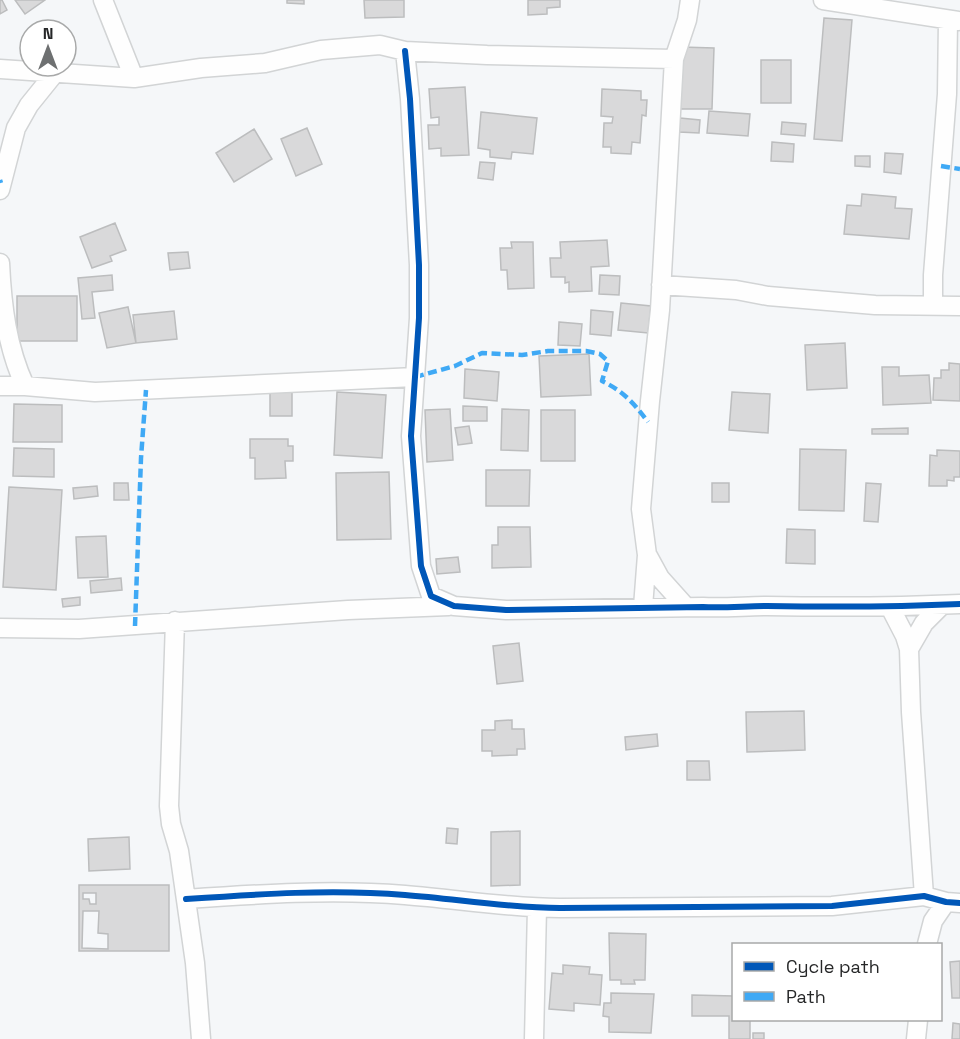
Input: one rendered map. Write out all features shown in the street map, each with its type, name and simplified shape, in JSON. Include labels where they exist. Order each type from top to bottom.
[{"type":"street","points":[[103,0],[134,78]]},
{"type":"street","points":[[643,607],[647,555],[641,509],[661,285],[674,59],[687,20],[690,0]]},
{"type":"street","points":[[823,0],[954,21],[933,276],[933,305]]},
{"type":"street","points":[[78,75],[134,78],[201,68],[265,63],[321,50],[380,45],[405,51],[674,59]]},
{"type":"street","points":[[405,51],[410,99],[419,265],[419,318],[411,436],[421,566],[431,596],[454,606]]},
{"type":"street","points":[[0,69],[18,71]]},
{"type":"street","points":[[0,190],[16,128],[29,105],[51,78]]},
{"type":"street","points":[[0,263],[6,329],[17,369],[26,386]]},
{"type":"street","points":[[661,285],[736,290],[768,296],[875,305],[960,306]]},
{"type":"street","points":[[0,386],[95,392],[415,377]]},
{"type":"street","points":[[647,555],[660,578],[686,607]]},
{"type":"street","points":[[0,628],[79,629],[356,609],[454,606],[506,610],[643,607],[890,607],[951,604]]},
{"type":"street","points":[[909,649],[924,623],[951,604]]},
{"type":"street","points":[[890,607],[909,649],[911,712],[924,896]]},
{"type":"street","points":[[175,621],[169,806],[171,824],[179,851],[195,963],[201,1039]]},
{"type":"street","points":[[186,899],[300,892],[403,895],[537,908],[832,906],[924,896],[953,902]]},
{"type":"street","points":[[928,943],[933,921],[953,902]]},
{"type":"street","points":[[534,1039],[537,908]]},
{"type":"street","points":[[916,1039],[918,1021]]},
{"type":"building","points":[[0,0],[7,10],[0,14]]},
{"type":"building","points":[[15,0],[45,0],[25,14]]},
{"type":"building","points":[[287,0],[304,0],[304,4],[287,3]]},
{"type":"building","points":[[364,0],[404,0],[404,17],[365,18]]},
{"type":"building","points":[[528,0],[560,0],[560,7],[547,8],[547,14],[528,15]]},
{"type":"building","points":[[824,18],[852,20],[842,141],[814,139]]},
{"type":"building","points":[[681,47],[714,48],[712,109],[680,109]]},
{"type":"building","points":[[761,60],[791,60],[791,103],[761,103]]},
{"type":"building","points":[[465,87],[469,155],[441,156],[441,148],[429,149],[428,125],[439,125],[439,117],[431,118],[429,89]]},
{"type":"building","points":[[602,89],[641,91],[641,100],[647,100],[646,116],[642,115],[640,143],[632,142],[631,154],[611,153],[611,147],[603,147],[604,123],[612,123],[613,117],[601,116]]},
{"type":"building","points":[[709,111],[750,114],[748,136],[707,133]]},
{"type":"building","points":[[481,112],[537,118],[533,154],[512,152],[511,159],[490,157],[490,150],[478,148]]},
{"type":"building","points":[[680,118],[700,120],[699,133],[679,132]]},
{"type":"building","points":[[782,122],[806,124],[805,136],[781,134]]},
{"type":"building","points":[[307,128],[322,164],[296,176],[281,139]]},
{"type":"building","points":[[254,129],[272,159],[234,182],[216,153]]},
{"type":"building","points":[[772,142],[794,144],[793,162],[771,161]]},
{"type":"building","points":[[885,153],[903,154],[901,174],[884,172]]},
{"type":"building","points":[[855,156],[870,156],[870,167],[855,166]]},
{"type":"building","points":[[480,162],[495,163],[493,180],[478,178]]},
{"type":"building","points":[[862,194],[896,197],[895,208],[912,209],[909,239],[844,234],[847,205],[861,206]]},
{"type":"building","points":[[115,223],[126,250],[110,256],[112,261],[92,268],[80,237]]},
{"type":"building","points":[[607,240],[609,266],[591,267],[592,291],[569,292],[569,282],[565,283],[565,277],[551,277],[550,258],[561,258],[560,242]]},
{"type":"building","points":[[511,242],[533,242],[534,288],[508,289],[507,270],[501,270],[500,248],[512,248]]},
{"type":"building","points":[[188,252],[190,268],[170,270],[168,253]]},
{"type":"building","points":[[112,275],[113,290],[92,292],[95,318],[82,319],[78,278]]},
{"type":"building","points":[[600,275],[620,276],[619,295],[599,294]]},
{"type":"building","points":[[17,296],[77,296],[77,341],[17,341]]},
{"type":"building","points":[[621,303],[651,306],[648,333],[618,330]]},
{"type":"building","points":[[128,307],[136,343],[107,348],[99,313]]},
{"type":"building","points":[[591,310],[613,312],[611,336],[590,334]]},
{"type":"building","points":[[174,311],[177,339],[136,343],[133,315]]},
{"type":"building","points":[[559,322],[582,324],[580,346],[558,345]]},
{"type":"building","points":[[845,343],[847,388],[807,390],[805,345]]},
{"type":"building","points":[[589,354],[591,395],[541,397],[539,356]]},
{"type":"building","points":[[949,363],[960,364],[960,401],[933,400],[934,378],[941,378],[941,370],[949,370]]},
{"type":"building","points":[[882,367],[899,367],[899,376],[929,375],[931,403],[883,405]]},
{"type":"building","points":[[465,369],[499,372],[497,401],[464,398]]},
{"type":"building","points":[[270,391],[292,391],[292,416],[270,416]]},
{"type":"building","points":[[337,392],[386,395],[382,458],[334,455]]},
{"type":"building","points":[[732,392],[770,394],[768,433],[729,430]]},
{"type":"building","points":[[14,404],[62,405],[62,442],[13,442]]},
{"type":"building","points":[[463,406],[487,407],[487,421],[463,421]]},
{"type":"building","points":[[450,409],[453,460],[427,462],[425,410]]},
{"type":"building","points":[[502,409],[529,410],[528,451],[501,450]]},
{"type":"building","points":[[541,410],[575,410],[575,461],[541,461]]},
{"type":"building","points":[[469,426],[472,443],[458,445],[455,428]]},
{"type":"building","points":[[908,428],[908,434],[872,434],[872,429]]},
{"type":"building","points":[[250,439],[288,439],[288,446],[293,446],[293,461],[285,461],[286,478],[255,479],[255,458],[250,458]]},
{"type":"building","points":[[14,448],[54,449],[54,477],[13,476]]},
{"type":"building","points":[[800,449],[846,450],[844,511],[799,510]]},
{"type":"building","points":[[937,450],[960,451],[960,477],[954,477],[954,481],[947,480],[947,486],[929,486],[930,455],[937,456]]},
{"type":"building","points":[[486,470],[530,470],[529,506],[486,506]]},
{"type":"building","points":[[389,472],[391,539],[337,540],[336,473]]},
{"type":"building","points":[[114,483],[128,483],[129,500],[114,500]]},
{"type":"building","points":[[712,483],[729,483],[729,502],[712,502]]},
{"type":"building","points":[[866,483],[881,484],[878,522],[864,521]]},
{"type":"building","points":[[97,486],[98,496],[74,499],[73,488]]},
{"type":"building","points":[[9,487],[62,490],[56,590],[3,587]]},
{"type":"building","points":[[498,527],[530,527],[531,567],[492,568],[492,545],[498,545]]},
{"type":"building","points":[[787,529],[815,530],[815,564],[786,563]]},
{"type":"building","points":[[106,536],[108,577],[78,578],[76,537]]},
{"type":"building","points":[[458,557],[460,572],[437,574],[436,559]]},
{"type":"building","points":[[121,578],[122,590],[91,593],[90,581]]},
{"type":"building","points":[[80,597],[80,605],[63,607],[62,599]]},
{"type":"building","points":[[519,643],[523,681],[497,684],[493,646]]},
{"type":"building","points":[[804,711],[805,750],[747,752],[746,712]]},
{"type":"building","points":[[512,720],[512,729],[524,729],[525,749],[517,749],[517,755],[492,756],[492,751],[482,751],[482,730],[495,730],[495,721]]},
{"type":"building","points":[[657,734],[658,746],[626,750],[625,737]]},
{"type":"building","points":[[687,761],[709,761],[710,780],[687,780]]},
{"type":"building","points":[[447,828],[458,829],[457,844],[446,843]]},
{"type":"building","points":[[520,831],[520,885],[491,886],[491,832]]},
{"type":"building","points":[[129,837],[130,869],[89,871],[88,839]]},
{"type":"building","points":[[79,885],[169,885],[169,951],[79,951]],"holes":[[[83,893],[96,893],[96,904],[90,904],[89,899],[83,899]],[[83,911],[99,911],[98,933],[108,934],[108,949],[82,948]]]},
{"type":"building","points":[[609,933],[646,934],[645,980],[634,980],[635,984],[621,984],[621,980],[610,980]]},
{"type":"building","points":[[960,961],[960,998],[952,998],[950,962]]},
{"type":"building","points":[[563,965],[590,967],[589,974],[602,975],[600,1005],[574,1003],[574,1011],[549,1009],[552,973],[563,974]]},
{"type":"building","points":[[611,993],[654,994],[651,1033],[609,1032],[609,1017],[603,1016],[604,1003],[611,1003]]},
{"type":"building","points":[[692,995],[732,996],[732,1021],[750,1021],[750,1039],[729,1039],[729,1016],[692,1016]]},
{"type":"building","points":[[953,1023],[960,1024],[960,1039],[952,1039]]},
{"type":"building","points":[[753,1033],[764,1033],[764,1039],[753,1039]]},
{"type":"marked path","points":[[941,166],[960,169]]},
{"type":"marked path","points":[[415,377],[455,366],[482,353],[522,355],[548,351],[586,351],[600,354],[608,361],[602,381],[628,398],[648,422]]},
{"type":"marked path","points":[[135,626],[141,458],[146,390]]},
{"type":"cycle path","points":[[405,51],[410,99],[419,265],[419,318],[411,436],[421,566],[431,596],[454,606],[506,610],[960,604]]},
{"type":"cycle path","points":[[186,899],[350,892],[541,908],[832,906],[924,896],[960,903]]}]
